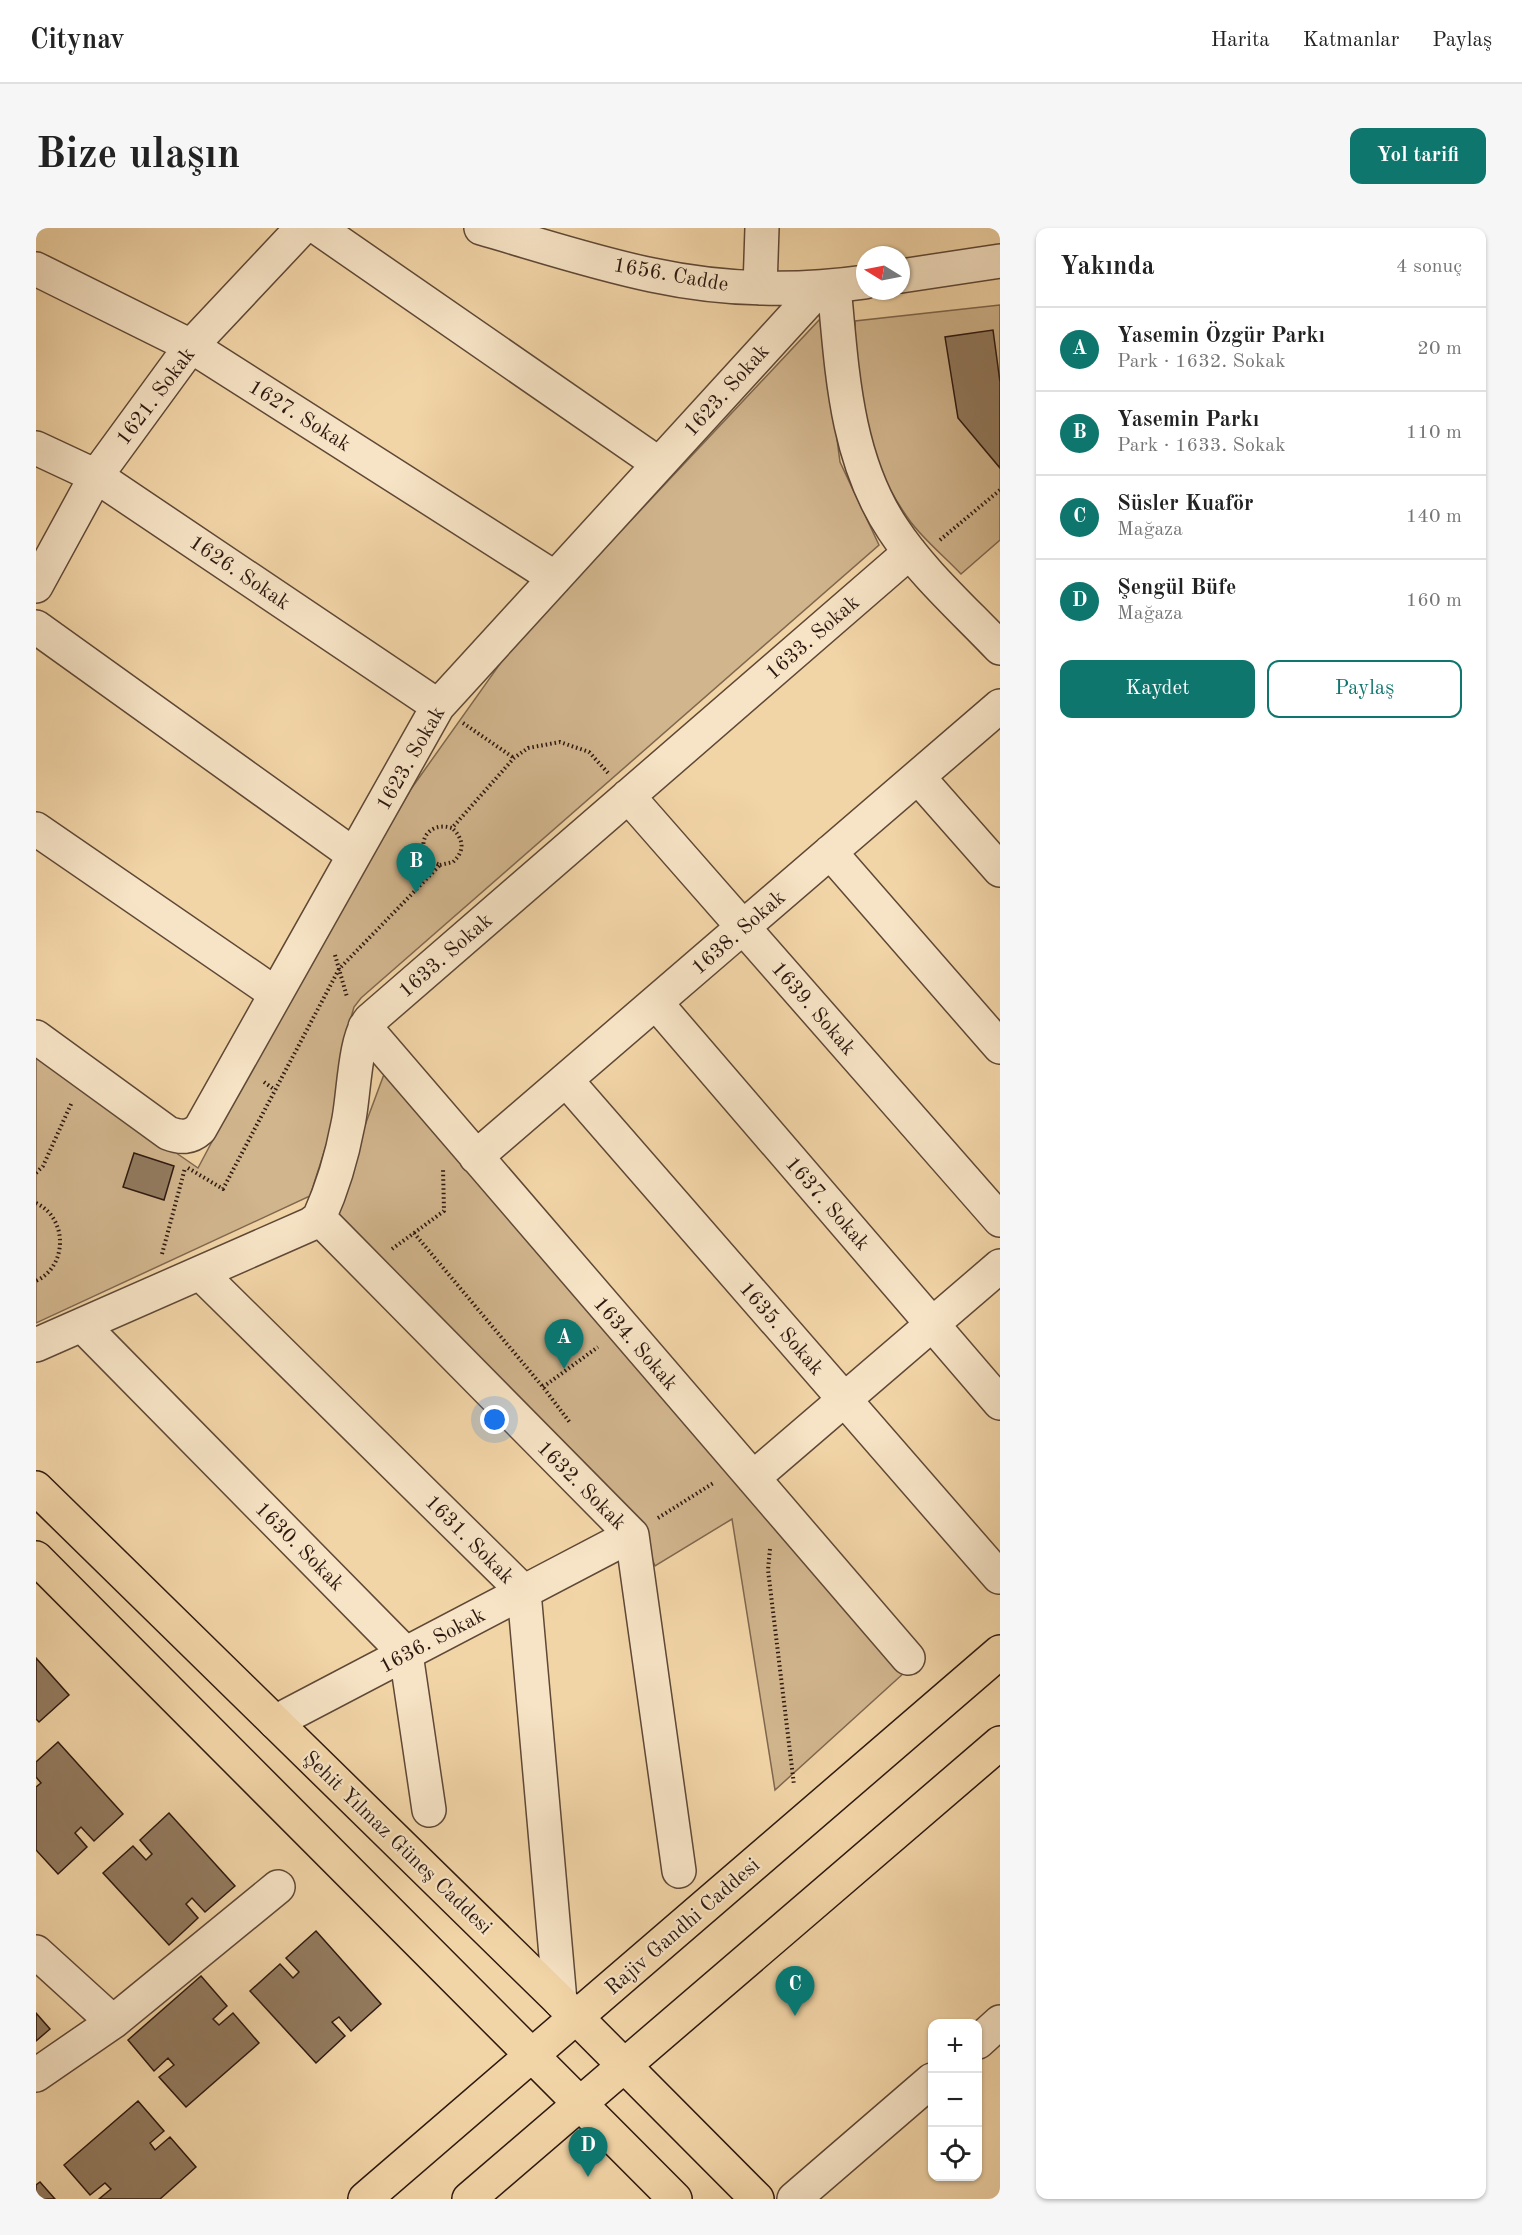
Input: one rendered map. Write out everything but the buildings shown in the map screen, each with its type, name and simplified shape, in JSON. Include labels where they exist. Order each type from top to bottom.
[{"type":"main road","name":"Şehit Yılmaz Güneş Caddesi","points":[[36,1488],[568,2009],[757,2199]]},
{"type":"main road","points":[[36,1558],[675,2199]]},
{"type":"main road","name":"Rajiv Gandhi Caddesi","points":[[365,2199],[531,2056],[568,2009],[799,1825],[1000,1652]]},
{"type":"main road","points":[[469,2199],[1000,1743]]},
{"type":"street","name":"1621. Sokak","points":[[36,586],[96,476],[191,346],[302,228]]},
{"type":"street","points":[[318,228],[659,464]]},
{"type":"street","name":"1656. Cadde","points":[[481,228],[651,275],[687,281],[760,288],[840,285]]},
{"type":"street","points":[[760,288],[762,228]]},
{"type":"street","points":[[910,275],[1000,261]]},
{"type":"street","name":"1627. Sokak","points":[[36,269],[191,346],[555,578]]},
{"type":"street","points":[[840,285],[844,387],[855,442],[865,475],[877,502],[913,556],[1000,648]]},
{"type":"street","name":"1623. Sokak","points":[[36,1037],[168,1133],[184,1137],[193,1135],[200,1129],[438,705],[659,464],[840,285]]},
{"type":"street","name":"1626. Sokak","points":[[36,448],[96,476],[438,705]]},
{"type":"street","name":"1633. Sokak","points":[[365,1027],[628,796],[913,556]]},
{"type":"street","points":[[36,627],[354,855]]},
{"type":"street","name":"1638. Sokak","points":[[476,1157],[1000,706]]},
{"type":"street","points":[[918,777],[1000,870]]},
{"type":"street","name":"1639. Sokak","points":[[628,796],[1000,1220]]},
{"type":"street","points":[[36,829],[276,994]]},
{"type":"street","points":[[830,852],[1000,1047]]},
{"type":"street","name":"1637. Sokak","points":[[656,1002],[1000,1403]]},
{"type":"street","points":[[36,1345],[311,1224],[319,1218],[348,1124],[365,1027]]},
{"type":"street","name":"1634. Sokak","points":[[365,1027],[908,1658]]},
{"type":"street","name":"1635. Sokak","points":[[566,1080],[999,1576]]},
{"type":"street","name":"1632. Sokak","points":[[319,1218],[632,1535],[679,1872]]},
{"type":"street","points":[[747,1472],[844,1400],[1000,1266]]},
{"type":"street","name":"1631. Sokak","points":[[200,1273],[524,1592],[568,2009]]},
{"type":"street","name":"1630. Sokak","points":[[82,1325],[406,1653]]},
{"type":"street","name":"1636. Sokak","points":[[275,1722],[632,1535]]},
{"type":"street","points":[[406,1653],[429,1810]]},
{"type":"street","points":[[36,2075],[112,2022],[278,1887]]},
{"type":"street","points":[[36,1952],[112,2022]]},
{"type":"street","points":[[982,2038],[1000,2022]]},
{"type":"street","points":[[794,2199],[928,2084]]},
{"type":"path","points":[[913,556],[1000,490]]},
{"type":"path","points":[[438,705],[514,758]]},
{"type":"path","points":[[452,828],[514,758],[528,748],[560,742],[589,752],[628,796]]},
{"type":"path","points":[[150,1295],[185,1166],[223,1189],[339,969],[440,865],[453,862],[461,851],[461,838],[452,828],[440,826],[429,831],[423,842],[425,855],[429,860],[440,865]]},
{"type":"path","points":[[318,919],[333,946],[349,1003],[365,1027]]},
{"type":"path","points":[[36,1173],[43,1166],[86,1074]]},
{"type":"path","points":[[367,1267],[444,1211],[442,1141],[454,1131]]},
{"type":"path","points":[[36,1203],[51,1214],[59,1227],[61,1242],[58,1257],[51,1270],[36,1281]]},
{"type":"path","points":[[414,1233],[543,1387],[571,1425]]},
{"type":"path","points":[[543,1387],[624,1328]]},
{"type":"path","points":[[632,1535],[747,1472]]},
{"type":"path","points":[[776,1505],[768,1570],[799,1825]]},
{"type":"shaded area","points":[[1000,305],[1000,540],[961,574],[910,521],[882,474],[866,426],[861,401],[855,321]]},
{"type":"shaded area","points":[[821,318],[840,462],[879,545],[361,998],[354,1007],[350,1021],[334,1121],[310,1196],[36,1323],[36,1056],[198,1168],[276,1021],[411,789],[512,647]]},
{"type":"shaded area","points":[[386,1069],[905,1672],[775,1790],[732,1519],[655,1566],[637,1520],[330,1219]]},
{"type":"place","name":"Yasemin Parkı","points":[[416,893]]},
{"type":"place","name":"Yasemin Özgür Parkı","points":[[564,1369]]},
{"type":"place","name":"Süsler Kuaför","points":[[795,2016]]},
{"type":"place","name":"Şengül Büfe","points":[[588,2177]]}]
